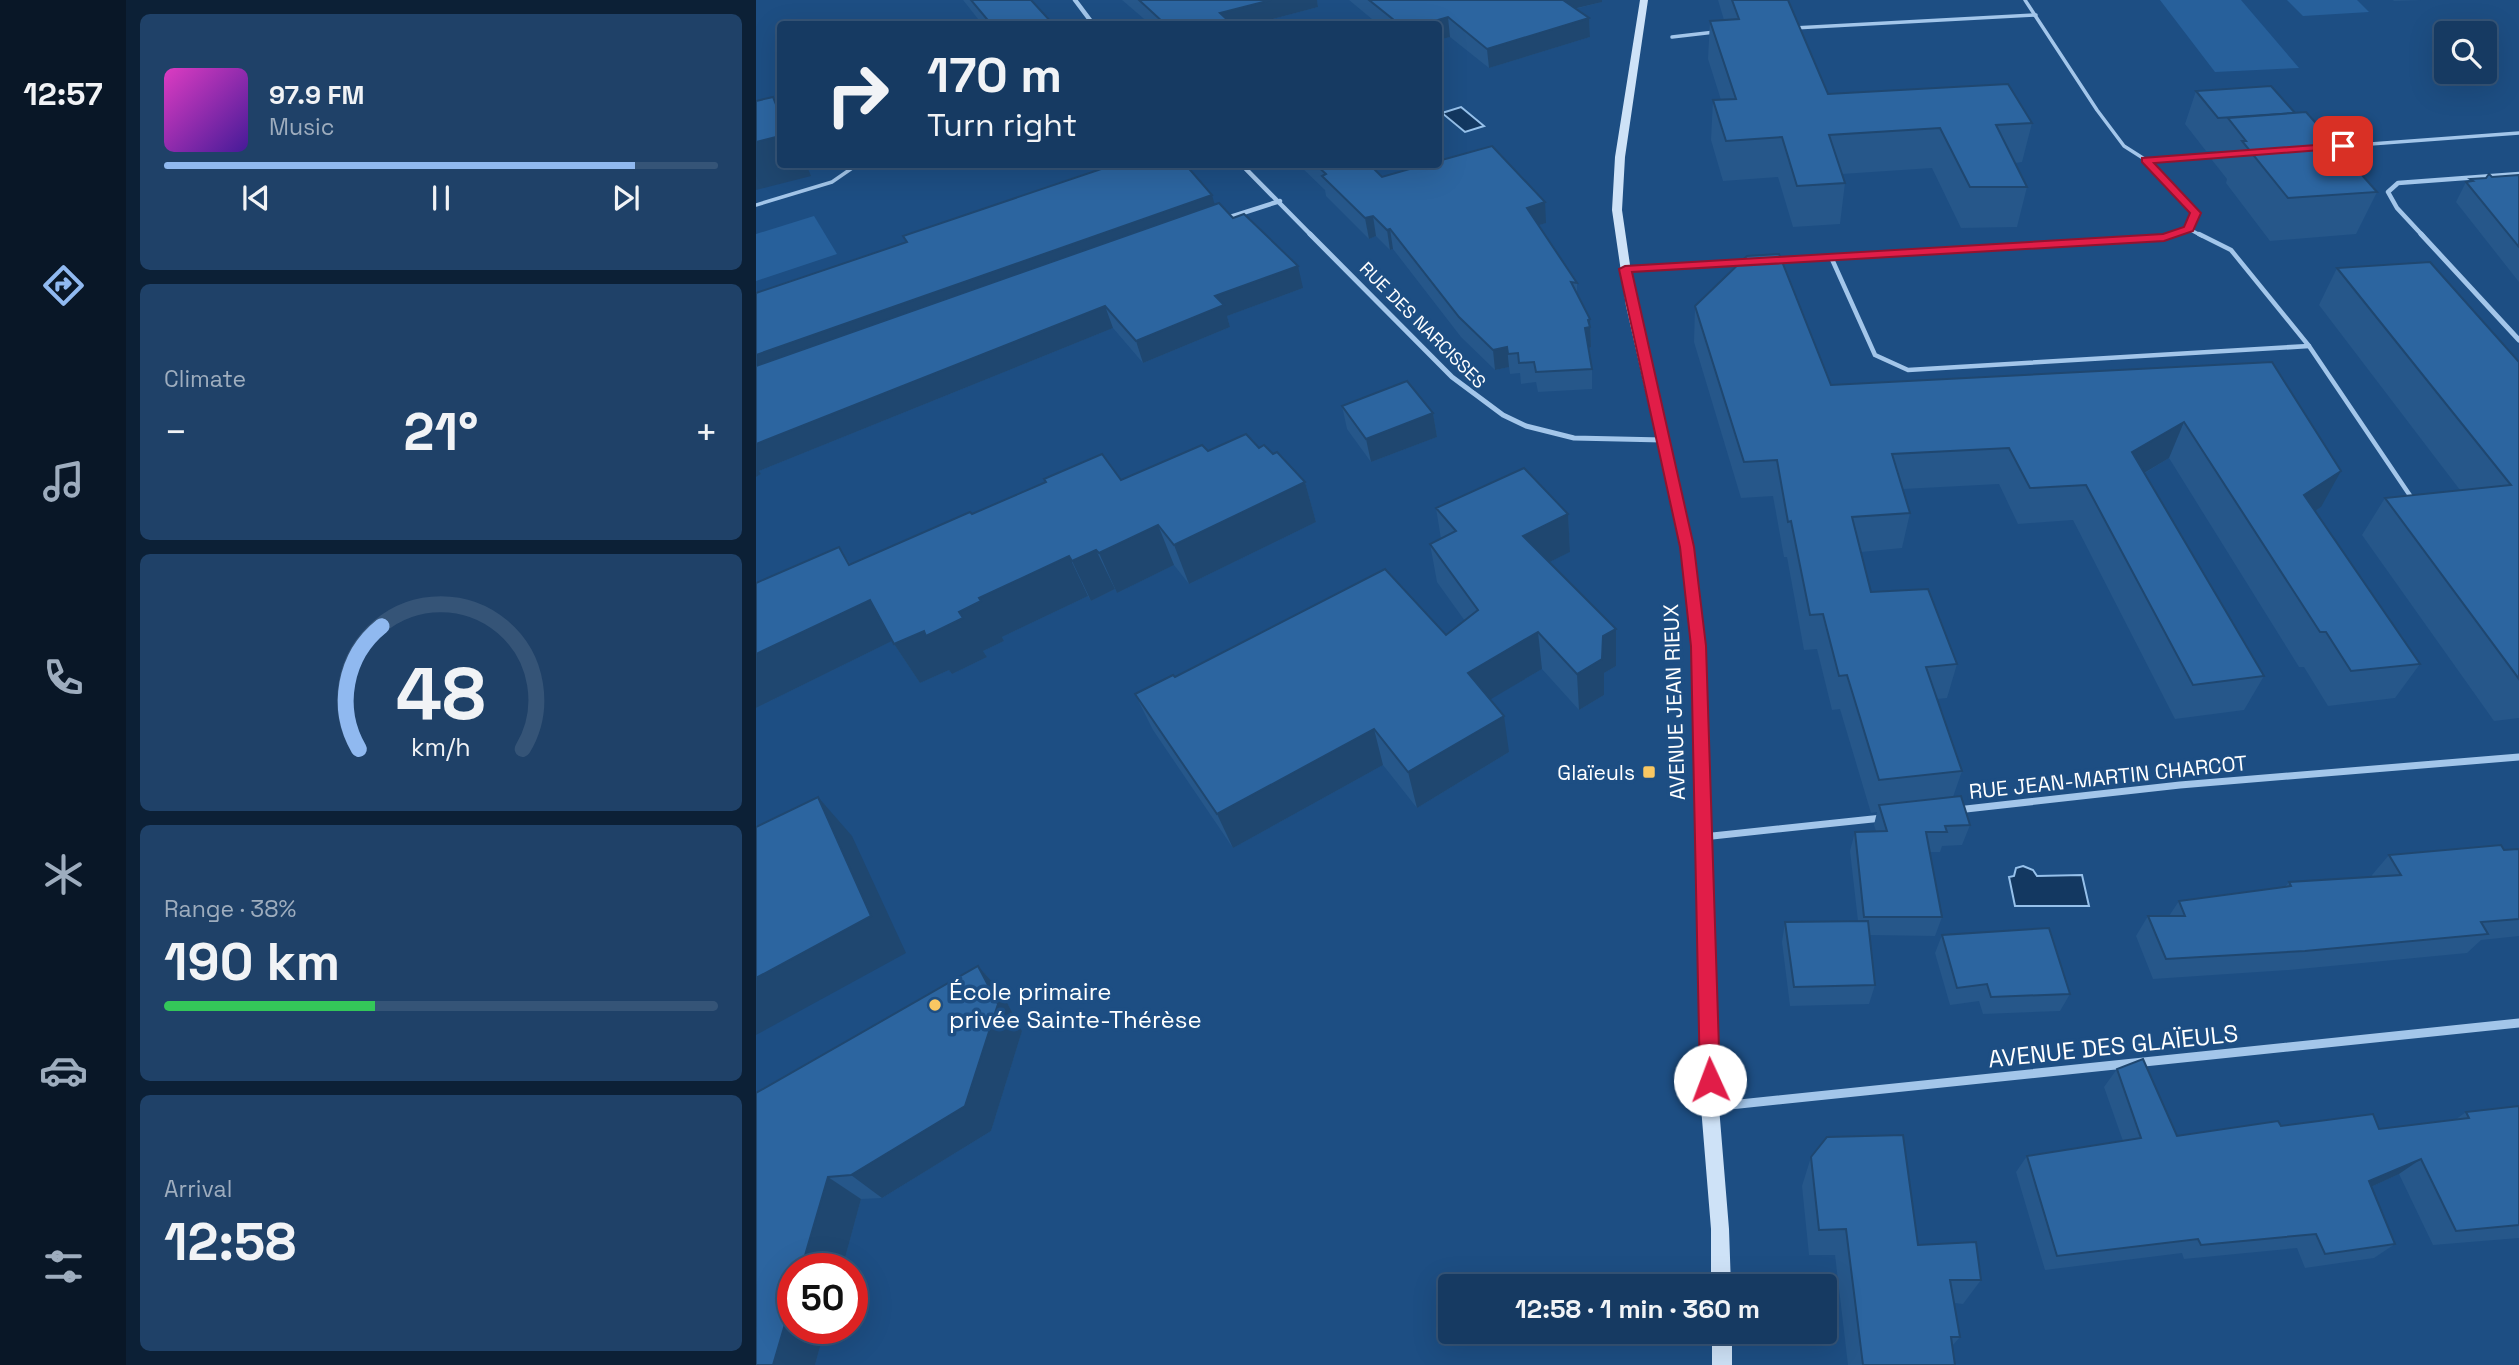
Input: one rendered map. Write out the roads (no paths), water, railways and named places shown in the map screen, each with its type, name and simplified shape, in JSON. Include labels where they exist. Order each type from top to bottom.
[{"type":"main road","name":"AVENUE JEAN RIEUX","points":[[1644,0],[1619,170],[1617,210],[1625,269],[1687,547],[1699,646],[1710,1107],[1720,1229],[1721,1274]]},
{"type":"main road","points":[[1722,1344],[1722,1365]]},
{"type":"street","points":[[1075,0],[1091,21]]},
{"type":"street","name":"RUE DES NARCISSES","points":[[1245,168],[1452,377],[1483,404],[1543,433],[1571,440],[1663,440]]},
{"type":"street","points":[[2519,174],[2398,183],[2388,192],[2397,208],[2519,340]]},
{"type":"street","points":[[1214,222],[1280,201]]},
{"type":"street","name":"RUE JEAN-MARTIN CHARCOT","points":[[1943,811],[2180,785],[2519,757]]},
{"type":"street","points":[[1702,837],[1888,817]]},
{"type":"street","name":"AVENUE DES GLAÏEULS","points":[[1710,1107],[2519,1023]]},
{"type":"lane","points":[[2025,0],[2124,146],[2146,160],[2195,213],[2189,229]]},
{"type":"lane","points":[[1786,28],[2036,15]]},
{"type":"lane","points":[[1672,37],[1716,32]]},
{"type":"lane","points":[[2319,148],[2519,134]]},
{"type":"lane","points":[[2146,160],[2226,154]]},
{"type":"lane","points":[[756,205],[832,182],[852,168]]},
{"type":"lane","points":[[1763,262],[2164,237],[2189,229],[2231,250],[2309,346],[2411,497]]},
{"type":"lane","points":[[1831,257],[1875,355],[1908,370],[2309,346]]},
{"type":"lane","points":[[1625,269],[1749,263]]},
{"type":"place","name":"Glaïeuls","points":[[1649,772]]},
{"type":"place","name":"École primaire privée Sainte-Thérèse","points":[[935,1005]]}]
